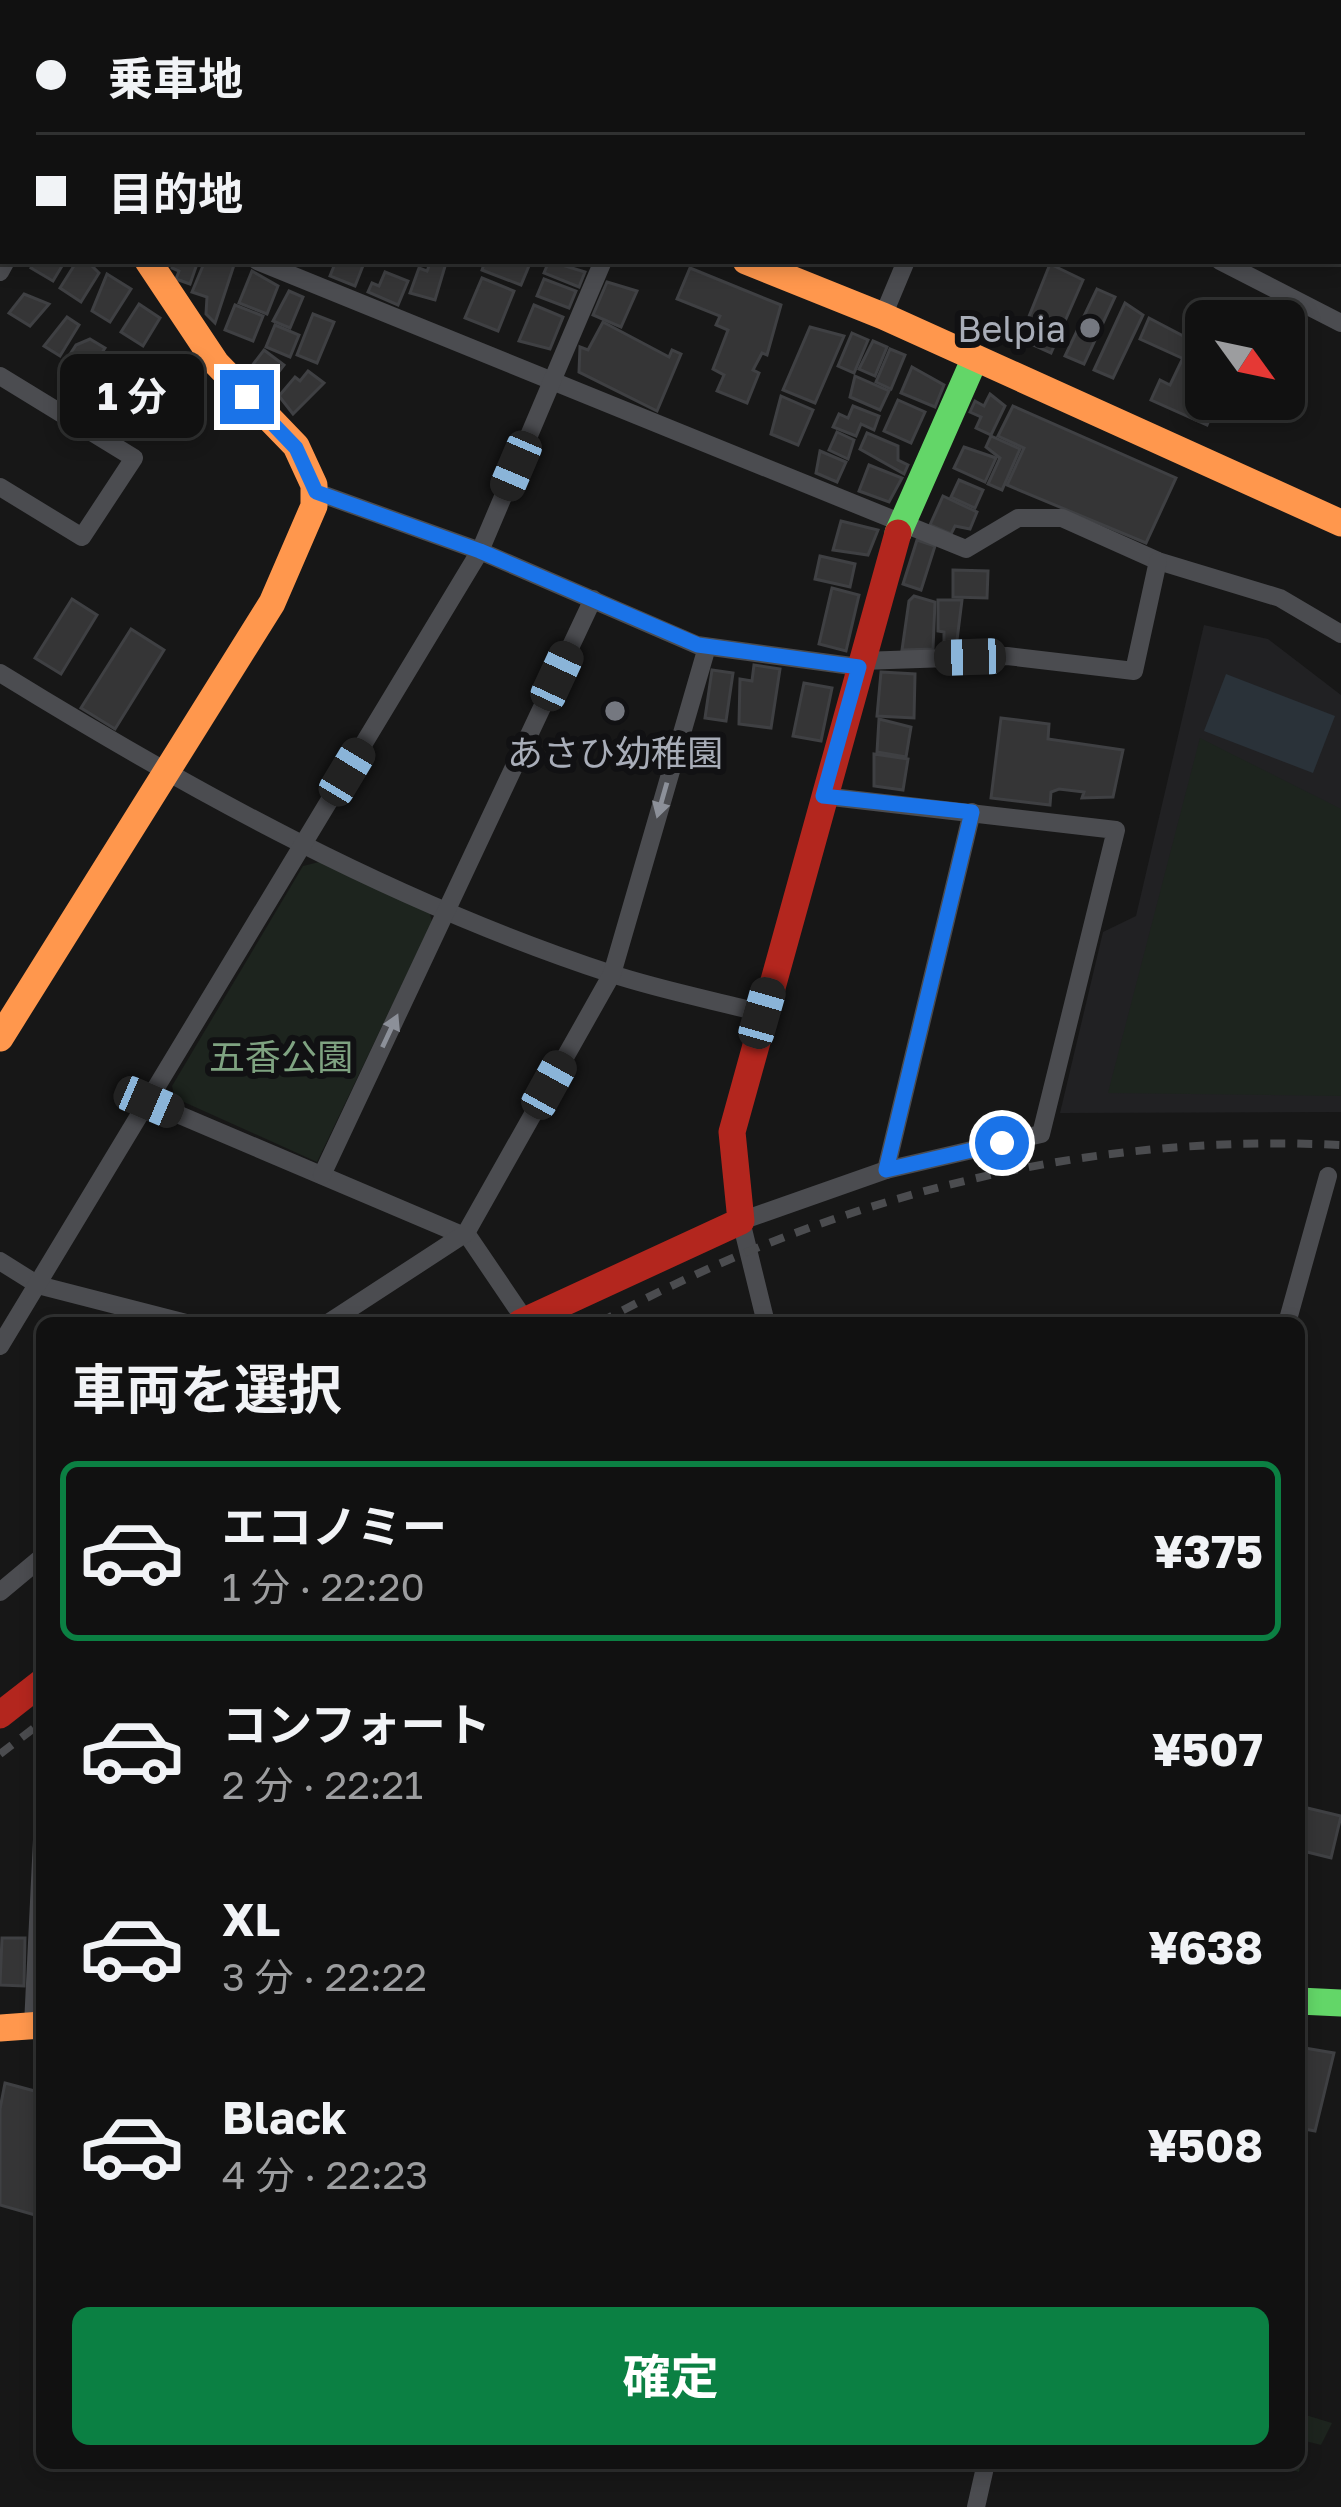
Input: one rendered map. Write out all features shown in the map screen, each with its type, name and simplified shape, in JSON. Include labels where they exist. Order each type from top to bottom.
[{"type":"street","points":[[150,264],[218,365],[296,448],[316,492],[480,551],[707,647],[860,664],[1007,656],[1134,671],[1158,561]]},
{"type":"street","points":[[264,264],[966,548],[1002,524],[1041,514],[1062,518],[1158,561],[1280,598],[1341,634]]},
{"type":"street","points":[[0,1346],[480,551],[602,264]]},
{"type":"street","points":[[753,264],[883,316],[1341,523]]},
{"type":"street","points":[[883,316],[905,264]]},
{"type":"street","points":[[1226,264],[1341,323]]},
{"type":"street","points":[[765,1317],[741,1221],[732,1132],[900,524],[975,358]]},
{"type":"street","points":[[0,376],[134,458],[82,537],[0,487]]},
{"type":"street","points":[[0,1038],[272,603],[316,492]]},
{"type":"street","points":[[322,1175],[593,599]]},
{"type":"street","points":[[337,1317],[464,1234],[612,974],[707,647]]},
{"type":"street","points":[[0,673],[166,775],[303,846],[612,974],[762,1013]]},
{"type":"street","points":[[533,1317],[741,1221],[886,1170],[1041,1134],[1116,830],[823,796]]},
{"type":"street","points":[[886,1170],[972,812]]},
{"type":"street","points":[[149,1102],[464,1234],[519,1317]]},
{"type":"street","points":[[1289,1317],[1328,1176]]},
{"type":"street","points":[[0,1261],[38,1285],[163,1317]]},
{"type":"street","points":[[0,1592],[36,1562]]},
{"type":"street","points":[[0,1714],[36,1687]]},
{"type":"street","points":[[1305,2002],[1341,2003]]},
{"type":"street","points":[[0,2028],[36,2025]]},
{"type":"street","points":[[976,2507],[985,2469]]},
{"type":"shaded area","points":[[1204,625],[1268,639],[1341,695],[1341,1112],[1060,1113],[1103,932],[1136,916]]},
{"type":"shaded area","points":[[1226,674],[1335,716],[1313,773],[1204,731]]},
{"type":"green space","points":[[1200,738],[1341,809],[1341,1096],[1108,1093]]},
{"type":"green space","name":"五香公園","points":[[319,862],[429,910],[432,922],[317,1162],[175,1098],[172,1086],[303,866]]},
{"type":"green space","points":[[1305,2415],[1332,2423],[1321,2445],[1305,2441]]},
{"type":"building","points":[[33,264],[63,264],[53,281],[31,268]]},
{"type":"building","points":[[75,264],[90,264],[99,273],[81,302],[60,288]]},
{"type":"building","points":[[172,264],[197,264],[190,284],[176,279],[179,271]]},
{"type":"building","points":[[204,264],[234,265],[215,323],[206,314],[207,297],[192,292]]},
{"type":"building","points":[[335,264],[364,264],[355,286],[330,276]]},
{"type":"building","points":[[430,264],[446,264],[435,300],[410,293],[419,268],[427,271]]},
{"type":"building","points":[[484,264],[530,264],[521,285],[482,270]]},
{"type":"building","points":[[548,264],[585,272],[579,287],[544,273]]},
{"type":"building","points":[[1050,264],[1083,280],[1051,353],[1020,339]]},
{"type":"building","points":[[690,268],[781,305],[767,355],[762,353],[753,370],[759,373],[747,403],[717,391],[724,375],[713,369],[728,330],[716,325],[720,316],[677,299]]},
{"type":"building","points":[[252,271],[278,286],[267,314],[239,303]]},
{"type":"building","points":[[385,272],[408,281],[398,305],[368,292],[372,283],[379,286]]},
{"type":"building","points":[[107,274],[131,289],[110,322],[92,311]]},
{"type":"building","points":[[482,278],[514,291],[498,331],[465,318]]},
{"type":"building","points":[[544,279],[576,291],[569,308],[537,296]]},
{"type":"building","points":[[607,282],[637,291],[621,327],[593,315]]},
{"type":"building","name":"Belpia","points":[[1097,289],[1115,297],[1084,364],[1065,356]]},
{"type":"building","points":[[289,291],[303,297],[290,328],[273,321]]},
{"type":"building","points":[[24,294],[49,304],[30,326],[9,313]]},
{"type":"building","points":[[1125,303],[1143,315],[1113,378],[1094,370]]},
{"type":"building","points":[[139,304],[160,318],[143,346],[121,332]]},
{"type":"building","points":[[235,305],[263,316],[253,341],[225,330]]},
{"type":"building","points":[[534,305],[563,317],[550,349],[519,341]]},
{"type":"building","points":[[313,314],[334,322],[317,363],[297,355]]},
{"type":"building","points":[[67,317],[79,325],[60,356],[44,346]]},
{"type":"building","points":[[1149,318],[1185,337],[1185,359],[1140,339]]},
{"type":"building","points":[[603,322],[669,357],[672,350],[681,354],[657,411],[579,372],[580,347],[588,350]]},
{"type":"building","points":[[275,325],[299,335],[290,357],[266,347]]},
{"type":"building","points":[[810,327],[844,336],[815,403],[783,390]]},
{"type":"building","points":[[852,333],[868,340],[854,373],[838,366]]},
{"type":"building","points":[[90,339],[105,348],[89,373],[67,359],[76,345]]},
{"type":"building","points":[[873,341],[887,347],[875,376],[859,369]]},
{"type":"building","points":[[890,349],[905,355],[891,389],[876,382]]},
{"type":"building","points":[[264,350],[284,365],[267,387],[248,371]]},
{"type":"building","points":[[113,354],[129,364],[114,389],[94,376]]},
{"type":"building","points":[[1185,361],[1185,415],[1151,400],[1160,380],[1170,385]]},
{"type":"building","points":[[912,367],[944,385],[935,407],[901,393]]},
{"type":"building","points":[[308,371],[324,383],[293,414],[279,396],[295,377],[300,381]]},
{"type":"building","points":[[855,376],[889,391],[880,410],[850,397]]},
{"type":"building","points":[[990,394],[1005,406],[991,435],[976,428],[981,417],[970,412],[975,401],[984,406]]},
{"type":"building","points":[[781,396],[813,410],[798,445],[771,434]]},
{"type":"building","points":[[898,400],[925,412],[911,443],[884,431]]},
{"type":"building","points":[[853,406],[879,416],[874,430],[861,424],[856,436],[833,427],[839,414],[848,418]]},
{"type":"building","points":[[1013,406],[1176,478],[1146,543],[1007,485],[1024,448],[998,436]]},
{"type":"building","points":[[837,432],[854,440],[848,459],[829,450]]},
{"type":"building","points":[[867,433],[898,446],[898,460],[908,465],[904,474],[860,449]]},
{"type":"building","points":[[991,436],[1020,449],[1002,490],[988,484],[1000,458],[986,447]]},
{"type":"building","points":[[964,447],[996,458],[985,482],[954,468]]},
{"type":"building","points":[[820,451],[846,462],[837,482],[816,473]]},
{"type":"building","points":[[869,465],[902,478],[889,502],[859,491]]},
{"type":"building","points":[[959,480],[983,490],[975,508],[951,497]]},
{"type":"building","points":[[943,496],[977,512],[970,529],[955,526],[951,534],[930,525]]},
{"type":"building","points":[[841,521],[878,530],[868,555],[833,550]]},
{"type":"building","points":[[917,540],[935,546],[921,590],[903,584]]},
{"type":"building","points":[[820,556],[855,564],[850,587],[815,579]]},
{"type":"building","points":[[953,570],[988,571],[987,598],[953,597]]},
{"type":"building","points":[[832,588],[859,595],[846,651],[819,644]]},
{"type":"building","points":[[914,596],[935,602],[933,649],[902,650],[909,601]]},
{"type":"building","points":[[72,599],[97,615],[61,674],[35,658]]},
{"type":"building","points":[[938,600],[962,600],[956,648],[944,648],[944,632],[938,631]]},
{"type":"building","points":[[131,629],[164,650],[115,729],[81,708]]},
{"type":"building","points":[[754,665],[780,669],[771,728],[739,724],[740,679],[752,681]]},
{"type":"building","points":[[712,670],[733,673],[726,721],[705,718]]},
{"type":"building","points":[[881,672],[915,674],[914,718],[877,716]]},
{"type":"building","points":[[804,683],[832,688],[821,741],[793,736]]},
{"type":"building","points":[[1001,718],[1049,724],[1048,739],[1123,750],[1113,797],[1082,798],[1084,792],[1059,789],[1051,792],[1050,805],[991,798]]},
{"type":"building","points":[[879,719],[911,727],[906,757],[877,752]]},
{"type":"building","points":[[874,754],[908,759],[903,790],[874,786]]},
{"type":"building","points":[[1305,1807],[1341,1816],[1331,1858],[1305,1852]]},
{"type":"building","points":[[2,1938],[25,1938],[24,1986],[0,1985]]},
{"type":"building","points":[[1305,2048],[1334,2053],[1315,2131],[1305,2129]]},
{"type":"building","points":[[5,2083],[36,2091],[36,2215],[0,2205],[0,2109]]},
{"type":"railway","points":[[611,1317],[774,1241],[958,1183],[1147,1150],[1341,1145]]},
{"type":"railway","points":[[0,1754],[36,1727]]},
{"type":"traffic: fast","points":[[898,533],[975,358]]},
{"type":"traffic: fast","points":[[1305,2001],[1341,2003]]},
{"type":"traffic: slow","points":[[0,1038],[272,603],[314,506],[314,485],[296,446],[216,363],[150,264]]},
{"type":"traffic: slow","points":[[753,264],[883,316],[1341,523]]},
{"type":"traffic: slow","points":[[0,2028],[36,2025]]},
{"type":"traffic: jam","points":[[533,1317],[741,1221],[732,1132],[898,533]]},
{"type":"traffic: jam","points":[[0,1715],[36,1687]]},
{"type":"place","name":"Belpia","points":[[1090,328]]},
{"type":"place","name":"あさひ幼稚園","points":[[615,711]]},
{"type":"route","points":[[247,397],[296,448],[316,492],[480,551],[698,645],[859,667],[823,796],[972,812],[886,1170],[1002,1143]]}]
